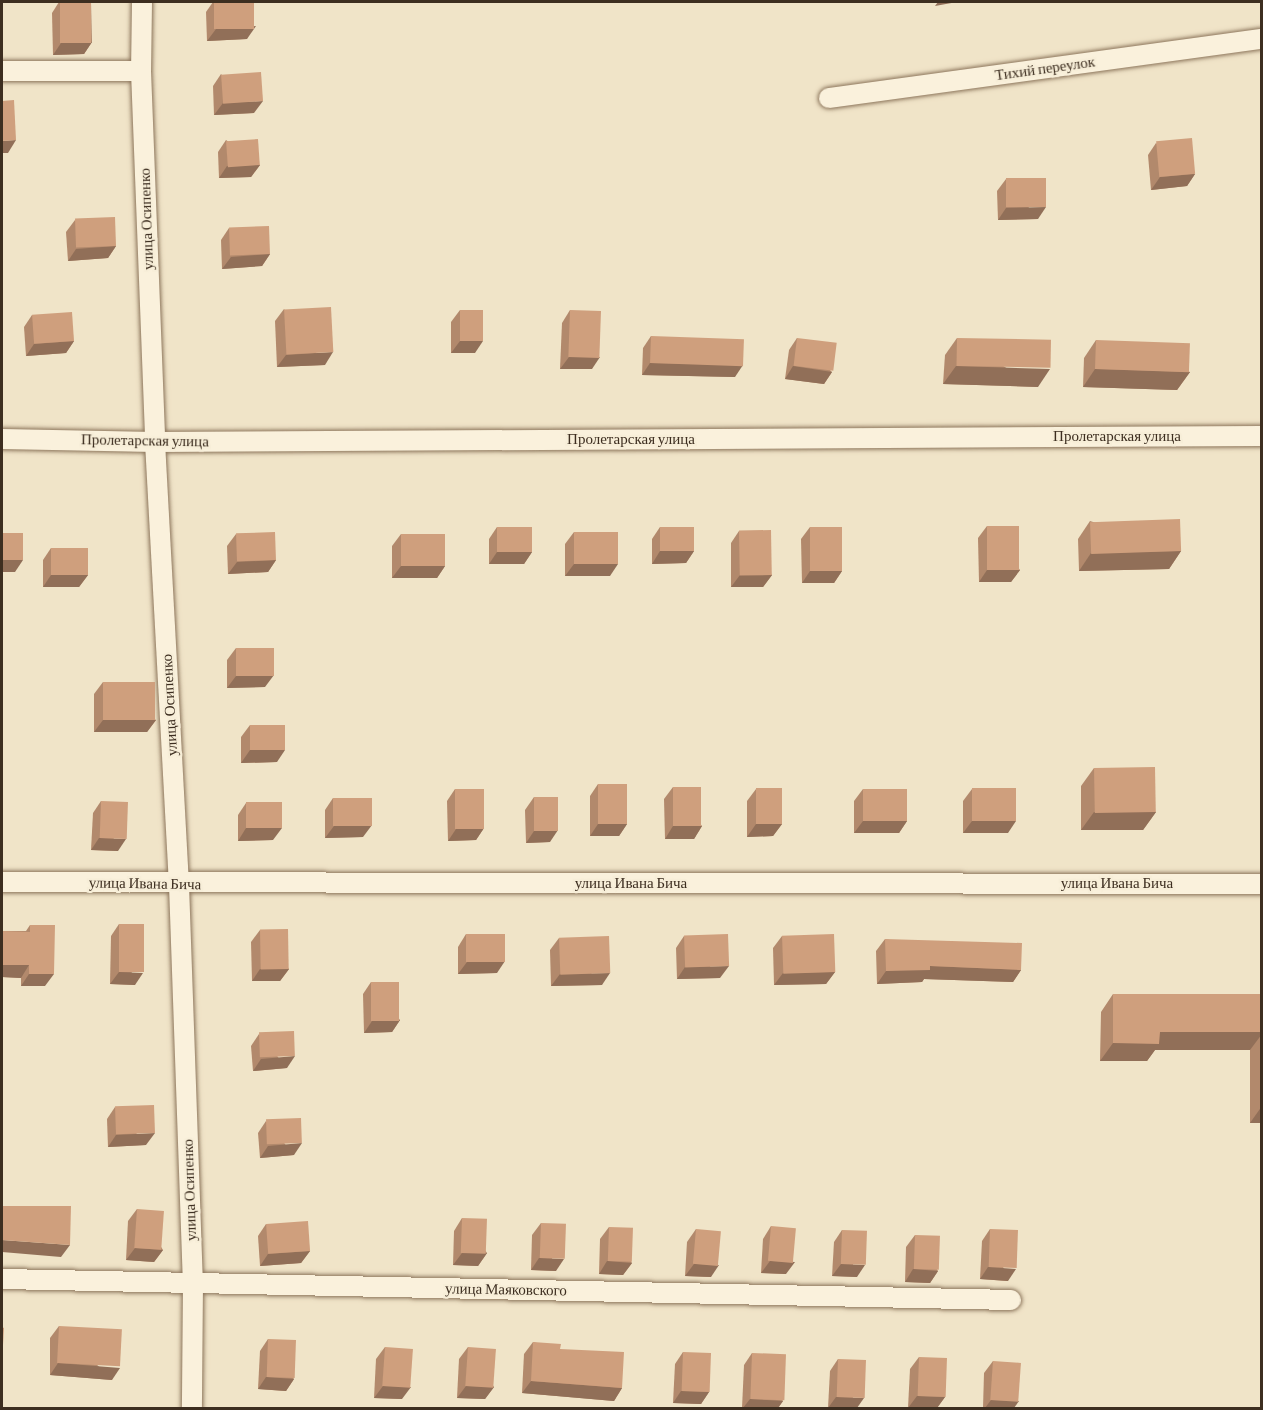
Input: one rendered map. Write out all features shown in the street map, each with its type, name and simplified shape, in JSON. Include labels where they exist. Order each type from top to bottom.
[{"type":"street","name":"улица Осипенко","points":[[142,2],[141,71],[155,442],[179,885],[193,1283],[192,1408]]},
{"type":"street","name":"Тихий переулок","points":[[829,98],[1262,39]]},
{"type":"street","points":[[2,71],[141,71]]},
{"type":"street","name":"Пролетарская улица","points":[[2,439],[155,442],[1262,436]]},
{"type":"street","name":"улица Ивана Бича","points":[[2,882],[179,885],[1262,884]]},
{"type":"street","name":"улица Маяковского","points":[[2,1279],[1011,1300]]},
{"type":"building","points":[[60,2],[91,2],[91,43],[60,43]]},
{"type":"building","points":[[214,2],[254,2],[254,29],[214,29]]},
{"type":"building","points":[[261,72],[263,101],[223,104],[221,75]]},
{"type":"building","points":[[14,100],[16,140],[2,141],[2,101]]},
{"type":"building","points":[[1192,138],[1195,174],[1159,177],[1156,141]]},
{"type":"building","points":[[258,139],[260,165],[228,167],[226,141]]},
{"type":"building","points":[[1006,178],[1046,178],[1046,207],[1006,207]]},
{"type":"building","points":[[115,217],[116,246],[76,247],[75,218]]},
{"type":"building","points":[[269,226],[270,254],[230,255],[229,227]]},
{"type":"building","points":[[331,307],[333,352],[286,354],[284,309]]},
{"type":"building","points":[[460,310],[483,310],[483,341],[460,341]]},
{"type":"building","points":[[570,310],[601,311],[599,358],[568,357]]},
{"type":"building","points":[[72,312],[74,341],[34,344],[32,315]]},
{"type":"building","points":[[651,336],[744,339],[743,366],[650,363]]},
{"type":"building","points":[[797,338],[837,343],[833,371],[794,366]]},
{"type":"building","points":[[957,338],[1051,340],[1050,368],[957,366]]},
{"type":"building","points":[[1096,340],[1190,343],[1189,372],[1095,369]]},
{"type":"building","points":[[1180,519],[1181,551],[1091,554],[1090,522]]},
{"type":"building","points":[[987,526],[1019,526],[1019,570],[987,570]]},
{"type":"building","points":[[497,527],[532,527],[532,552],[497,552]]},
{"type":"building","points":[[660,527],[694,527],[694,551],[660,551]]},
{"type":"building","points":[[810,527],[842,527],[842,571],[810,571]]},
{"type":"building","points":[[771,530],[772,575],[740,576],[739,531]]},
{"type":"building","points":[[275,532],[276,560],[237,561],[236,533]]},
{"type":"building","points":[[574,532],[618,532],[618,564],[574,564]]},
{"type":"building","points":[[2,533],[23,533],[23,560],[2,560]]},
{"type":"building","points":[[401,534],[445,534],[445,566],[401,566]]},
{"type":"building","points":[[51,548],[88,548],[88,575],[51,575]]},
{"type":"building","points":[[236,648],[274,648],[274,676],[236,676]]},
{"type":"building","points":[[103,682],[155,682],[155,720],[103,720]]},
{"type":"building","points":[[250,725],[285,725],[285,750],[250,750]]},
{"type":"building","points":[[1155,767],[1156,812],[1095,813],[1094,768]]},
{"type":"building","points":[[598,784],[627,784],[627,824],[598,824]]},
{"type":"building","points":[[673,787],[701,787],[701,826],[673,826]]},
{"type":"building","points":[[756,788],[782,788],[782,824],[756,824]]},
{"type":"building","points":[[972,788],[1016,788],[1016,821],[972,821]]},
{"type":"building","points":[[455,789],[484,789],[484,829],[455,829]]},
{"type":"building","points":[[863,789],[907,789],[907,821],[863,821]]},
{"type":"building","points":[[534,797],[558,797],[558,831],[534,831]]},
{"type":"building","points":[[333,798],[372,798],[372,826],[333,826]]},
{"type":"building","points":[[101,801],[128,802],[127,839],[100,838]]},
{"type":"building","points":[[246,802],[282,802],[282,828],[246,828]]},
{"type":"building","points":[[119,924],[144,924],[144,972],[119,972]]},
{"type":"building","points":[[30,925],[55,925],[54,974],[29,974],[29,965],[2,965],[2,931],[30,932]]},
{"type":"building","points":[[260,929],[288,929],[289,969],[261,969]]},
{"type":"building","points":[[466,934],[505,934],[505,962],[466,962]]},
{"type":"building","points":[[728,934],[729,966],[685,968],[684,936]]},
{"type":"building","points":[[834,934],[835,972],[783,974],[782,936]]},
{"type":"building","points":[[609,936],[610,973],[560,975],[559,938]]},
{"type":"building","points":[[885,939],[1022,943],[1021,970],[930,966],[930,970],[886,971]]},
{"type":"building","points":[[371,982],[399,982],[399,1021],[371,1021]]},
{"type":"building","points":[[1113,994],[1262,994],[1262,1032],[1160,1032],[1159,1044],[1113,1043]]},
{"type":"building","points":[[294,1031],[295,1056],[260,1057],[259,1032]]},
{"type":"building","points":[[154,1105],[155,1133],[116,1134],[115,1106]]},
{"type":"building","points":[[301,1118],[302,1143],[267,1144],[266,1119]]},
{"type":"building","points":[[2,1206],[71,1206],[70,1245],[2,1240]]},
{"type":"building","points":[[137,1209],[164,1211],[161,1250],[134,1248]]},
{"type":"building","points":[[462,1218],[487,1219],[486,1254],[461,1253]]},
{"type":"building","points":[[308,1221],[310,1251],[268,1254],[266,1224]]},
{"type":"building","points":[[541,1223],[566,1224],[565,1259],[540,1258]]},
{"type":"building","points":[[771,1226],[796,1228],[793,1263],[768,1261]]},
{"type":"building","points":[[609,1227],[633,1228],[632,1262],[608,1261]]},
{"type":"building","points":[[696,1229],[721,1231],[718,1266],[693,1264]]},
{"type":"building","points":[[990,1229],[1018,1230],[1017,1268],[989,1267]]},
{"type":"building","points":[[842,1230],[867,1231],[866,1265],[841,1264]]},
{"type":"building","points":[[915,1235],[940,1236],[939,1270],[914,1269]]},
{"type":"building","points":[[59,1326],[122,1329],[120,1366],[57,1363]]},
{"type":"building","points":[[2,1327],[4,1328],[2,1362]]},
{"type":"building","points":[[268,1339],[296,1340],[295,1378],[267,1377]]},
{"type":"building","points":[[533,1342],[561,1344],[560,1349],[624,1352],[622,1388],[531,1381]]},
{"type":"building","points":[[385,1347],[413,1349],[410,1388],[382,1386]]},
{"type":"building","points":[[468,1347],[496,1349],[493,1388],[465,1386]]},
{"type":"building","points":[[683,1352],[711,1353],[710,1392],[682,1391]]},
{"type":"building","points":[[752,1353],[786,1354],[784,1400],[750,1399]]},
{"type":"building","points":[[919,1357],[947,1358],[946,1397],[918,1396]]},
{"type":"building","points":[[838,1359],[866,1360],[865,1398],[837,1397]]},
{"type":"building","points":[[993,1361],[1021,1363],[1018,1402],[990,1400]]}]
